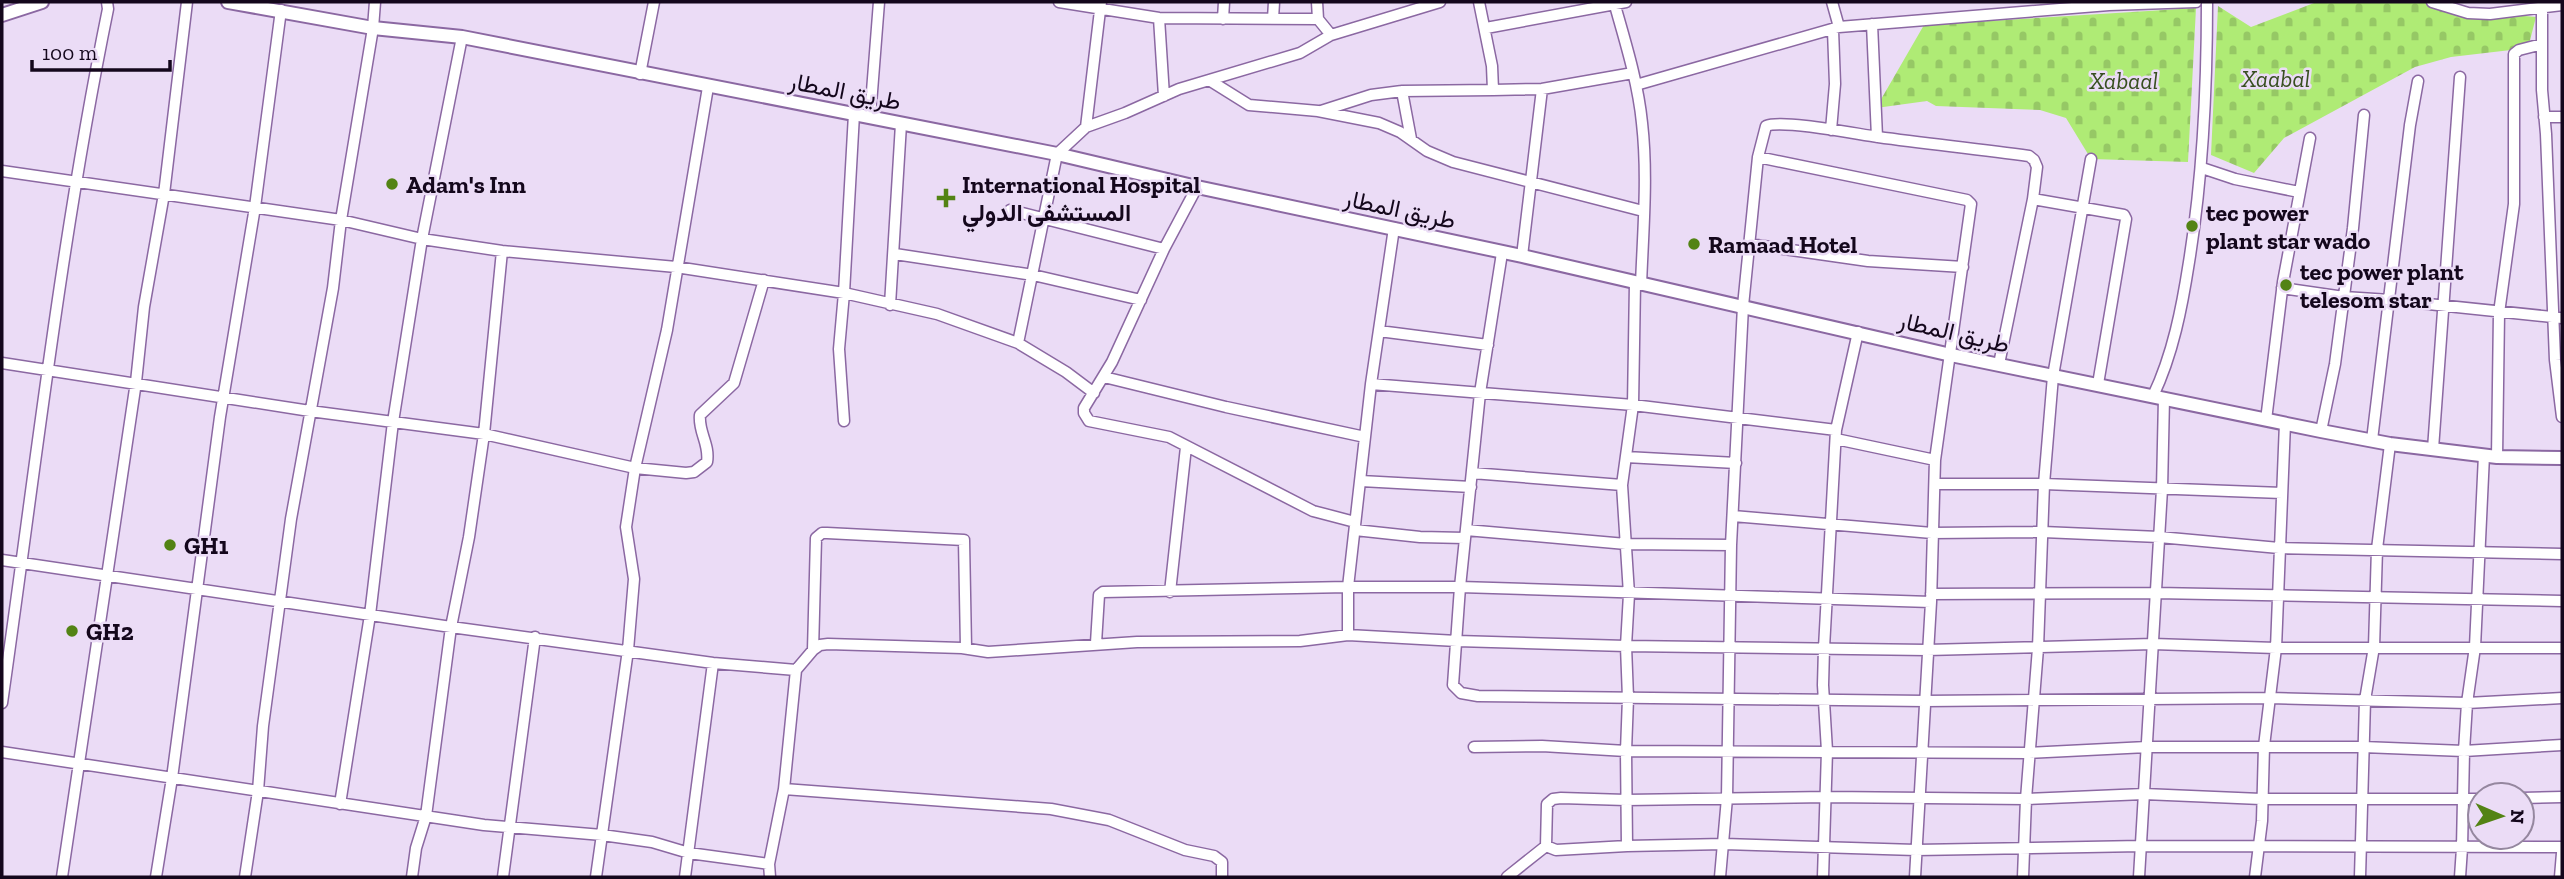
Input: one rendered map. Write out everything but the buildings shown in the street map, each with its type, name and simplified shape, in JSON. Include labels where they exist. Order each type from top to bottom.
[{"type":"main road","points":[[2,15],[42,2]]},
{"type":"main road","name":"طريق المطار","points":[[228,2],[373,28],[462,37],[1057,154],[1197,187],[1522,256],[1951,355],[2321,431],[2390,444],[2497,457],[2562,458]]},
{"type":"street","points":[[2,704],[76,181],[108,9],[107,2]]},
{"type":"street","points":[[62,877],[108,576],[145,307],[164,194],[187,2]]},
{"type":"street","points":[[245,877],[291,519],[333,288],[375,2]]},
{"type":"street","points":[[640,74],[654,2]]},
{"type":"street","points":[[870,117],[879,2]]},
{"type":"street","points":[[1059,2],[1100,6],[1159,18],[1318,19]]},
{"type":"street","points":[[1223,19],[1224,2]]},
{"type":"street","points":[[1273,19],[1274,2]]},
{"type":"street","points":[[1317,2],[1318,19],[1331,36]]},
{"type":"street","points":[[1018,343],[1057,154],[1086,127],[1209,80],[1300,53],[1331,36],[1423,4],[1440,2]]},
{"type":"street","points":[[1479,2],[1492,66],[1493,90]]},
{"type":"street","points":[[1486,29],[1626,2]]},
{"type":"street","points":[[1831,130],[1836,28],[1832,2]]},
{"type":"street","points":[[1636,85],[1836,28],[2026,7],[2196,2]]},
{"type":"street","points":[[2139,877],[2162,489],[2158,397],[2184,294],[2202,168],[2207,2]]},
{"type":"street","points":[[2432,2],[2468,13],[2562,5]]},
{"type":"street","points":[[1614,3],[1636,85],[1645,166],[1633,405],[1622,485],[1629,594],[1626,646],[1627,846]]},
{"type":"street","points":[[1086,127],[1100,6]]},
{"type":"street","points":[[2542,8],[2544,117],[2558,319],[2555,360],[2562,417]]},
{"type":"street","points":[[156,877],[172,778],[195,589],[255,207],[281,10]]},
{"type":"street","points":[[1159,18],[1164,96]]},
{"type":"street","points":[[1872,23],[1877,137]]},
{"type":"street","points":[[341,804],[370,615],[393,422],[422,239],[462,37]]},
{"type":"street","points":[[2497,457],[2499,313],[2514,204],[2514,54],[2542,44]]},
{"type":"street","points":[[1318,111],[1371,94],[1542,89],[1633,73]]},
{"type":"street","points":[[2433,449],[2460,77]]},
{"type":"street","points":[[1209,80],[1249,105],[1318,111],[1379,123],[1411,139],[1427,151],[1454,162],[1643,211]]},
{"type":"street","points":[[2372,440],[2410,125],[2418,81]]},
{"type":"street","points":[[596,877],[628,650],[634,579],[626,527],[635,468],[667,330],[708,87]]},
{"type":"street","points":[[1522,256],[1542,89]]},
{"type":"street","points":[[1402,91],[1411,139]]},
{"type":"street","points":[[844,421],[839,349],[854,114]]},
{"type":"street","points":[[2321,431],[2344,297],[2364,115]]},
{"type":"street","points":[[2544,117],[2562,117]]},
{"type":"street","points":[[890,305],[901,124]]},
{"type":"street","points":[[1720,877],[1727,798],[1731,545],[1743,306],[1758,158],[1764,130],[1769,124],[2029,156],[2034,159],[2037,167],[2033,199],[1999,364]]},
{"type":"street","points":[[2266,420],[2282,288],[2310,138]]},
{"type":"street","points":[[1758,158],[1967,200],[1971,204],[1935,460],[1931,598],[1915,877]]},
{"type":"street","points":[[2023,877],[2029,753],[2038,648],[2044,484],[2053,376],[2091,159]]},
{"type":"street","points":[[2202,168],[2235,179],[2299,192]]},
{"type":"street","points":[[2,171],[341,220],[422,239],[502,251],[676,267],[844,293],[937,314],[1018,343],[1066,372],[1094,393]]},
{"type":"street","points":[[1197,187],[1164,249],[1104,377],[1084,408],[1089,421],[1161,435],[1313,511],[1355,526],[1420,537],[1466,534],[1626,544],[1731,545]]},
{"type":"street","points":[[2033,199],[2124,215],[2126,219],[2098,384]]},
{"type":"street","points":[[1010,210],[1164,249]]},
{"type":"street","points":[[1348,635],[1348,587],[1371,384],[1394,228]]},
{"type":"street","points":[[1749,244],[1868,261],[1962,267]]},
{"type":"street","points":[[412,877],[416,848],[426,816],[451,627],[469,537],[484,434],[502,251]]},
{"type":"street","points":[[1502,253],[1480,393],[1460,587],[1453,685],[1461,693],[1478,696],[1825,701],[2150,697],[2467,703],[2562,698]]},
{"type":"street","points":[[895,254],[1033,275],[1141,300]]},
{"type":"street","points":[[2,363],[310,411],[484,434],[635,468],[686,473],[694,472],[707,462],[708,446],[700,430],[700,415],[734,383],[764,280]]},
{"type":"street","points":[[2282,288],[2558,319]]},
{"type":"street","points":[[1378,331],[1488,345]]},
{"type":"street","points":[[1823,877],[1827,797],[1824,648],[1836,435],[1858,332]]},
{"type":"street","points":[[1104,377],[1365,437]]},
{"type":"street","points":[[1371,384],[1633,405],[1738,417],[1836,435],[1935,460]]},
{"type":"street","points":[[2255,877],[2263,821],[2261,799],[2264,746],[2276,648],[2285,423]]},
{"type":"street","points":[[2360,877],[2365,700],[2374,647],[2377,549],[2390,444]]},
{"type":"street","points":[[1170,592],[1186,447]]},
{"type":"street","points":[[2460,877],[2464,751],[2475,647],[2484,455]]},
{"type":"street","points":[[1626,457],[1735,463]]},
{"type":"street","points":[[1472,473],[1622,485]]},
{"type":"street","points":[[1361,481],[1471,488]]},
{"type":"street","points":[[1936,484],[2044,484],[2282,493]]},
{"type":"street","points":[[1733,516],[1932,533],[2043,533],[2159,537],[2279,548],[2562,554]]},
{"type":"street","points":[[813,650],[816,538],[822,533],[964,540],[966,648]]},
{"type":"street","points":[[2,560],[451,627],[713,663],[796,670]]},
{"type":"street","points":[[1096,643],[1101,593],[1460,587],[1629,594],[1730,594],[1828,600],[2156,593],[2562,601]]},
{"type":"street","points":[[769,877],[769,864],[784,789],[796,670],[820,645],[966,648],[988,652],[1096,643],[1300,641],[1348,635],[1626,646],[1927,650],[2153,644],[2276,648],[2562,648]]},
{"type":"street","points":[[503,877],[535,638]]},
{"type":"street","points":[[685,877],[713,663]]},
{"type":"street","points":[[1474,747],[1542,746],[1626,751],[2029,753],[2147,747],[2264,746],[2464,751],[2562,745]]},
{"type":"street","points":[[2,752],[510,828],[652,842],[689,853],[769,864]]},
{"type":"street","points":[[784,789],[1051,809],[1109,820],[1185,850],[1214,856],[1222,862],[1222,877]]},
{"type":"street","points":[[1546,846],[1545,813],[1548,801],[1561,798],[2026,799],[2144,794],[2261,799],[2463,799]]},
{"type":"street","points":[[2536,798],[2562,797]]},
{"type":"street","points":[[1546,846],[1556,850],[1724,844],[1916,850],[2141,846],[2562,847]]},
{"type":"street","points":[[1507,877],[1546,846]]},
{"type":"street","points":[[2560,877],[2562,853]]},
{"type":"green space","name":"Xaabal","points":[[2323,2],[2425,2],[2459,10],[2536,17],[2528,48],[2451,57],[2415,67],[2284,138],[2254,173],[2211,155],[2218,6],[2251,27]]},
{"type":"green space","name":"Xabaal","points":[[2196,8],[2188,162],[2091,159],[2066,118],[2040,110],[1936,106],[1927,101],[1876,108],[1924,25]]},
{"type":"place","name":"Adam's Inn","points":[[392,184]]},
{"type":"place","name":"International Hospital المستشفى الدولي","points":[[946,198]]},
{"type":"place","name":"tec power plant star wado","points":[[2192,226]]},
{"type":"place","name":"Ramaad Hotel","points":[[1694,244]]},
{"type":"place","name":"tec power plant telesom star","points":[[2286,285]]},
{"type":"place","name":"GH1","points":[[170,545]]},
{"type":"place","name":"GH2","points":[[72,631]]}]
